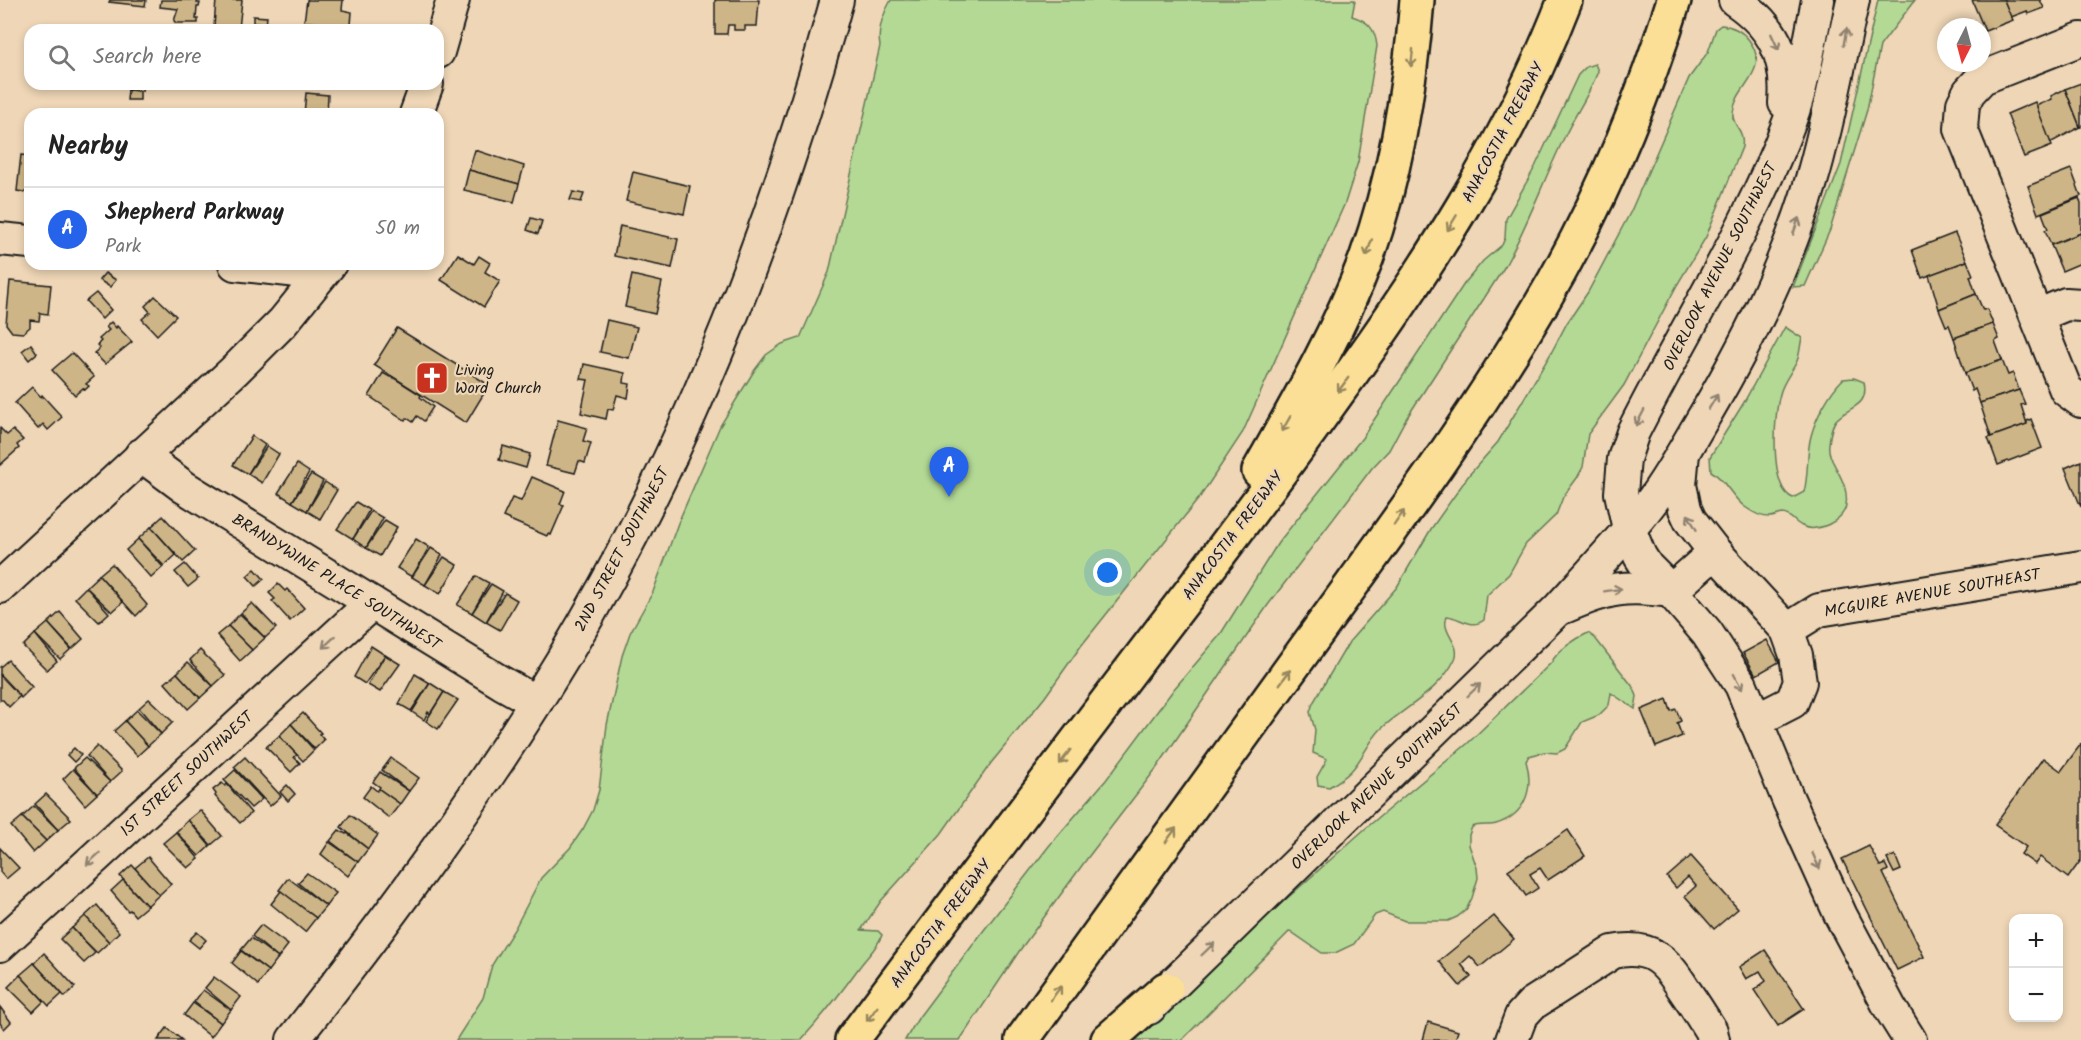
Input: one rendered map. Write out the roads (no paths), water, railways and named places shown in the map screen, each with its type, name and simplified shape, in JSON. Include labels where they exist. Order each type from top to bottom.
[{"type":"highway","points":[[1100,711],[1255,477],[1321,359],[1339,322],[1365,260],[1393,168],[1407,99],[1417,0]]},
{"type":"highway","points":[[1022,1040],[1370,559],[1514,349],[1563,265],[1604,184],[1640,102],[1674,0]]},
{"type":"highway","name":"ANACOSTIA FREEWAY","points":[[852,1040],[1285,466],[1404,299],[1447,232],[1497,146],[1526,90],[1560,11]]},
{"type":"highway","points":[[1108,1040],[1166,989]]},
{"type":"street","points":[[444,31],[453,0]]},
{"type":"street","name":"2ND STREET SOUTHWEST","points":[[292,1040],[430,858],[536,702],[570,646],[631,535],[689,415],[722,337],[796,139],[837,0]]},
{"type":"street","points":[[1735,0],[1752,12],[1767,28],[1774,37],[1782,58],[1786,83],[1781,141]]},
{"type":"street","name":"OVERLOOK AVENUE SOUTHWEST","points":[[1629,529],[1621,483],[1624,459],[1633,432],[1750,212],[1781,141],[1800,84],[1818,0]]},
{"type":"street","name":"OVERLOOK AVENUE SOUTHWEST","points":[[1120,1040],[1166,989],[1558,609],[1629,529],[1661,488],[1725,381],[1784,262],[1821,145],[1839,74],[1853,0]]},
{"type":"street","points":[[2081,39],[1983,78],[1969,92],[1963,104],[1961,129],[2066,390],[2081,401]]},
{"type":"street","points":[[418,108],[425,90]]},
{"type":"street","points":[[0,239],[24,241]]},
{"type":"street","points":[[289,270],[325,270]]},
{"type":"street","points":[[0,587],[235,370],[283,322],[325,270]]},
{"type":"street","points":[[2037,316],[2066,304],[2081,305]]},
{"type":"street","points":[[1683,452],[1680,485],[1685,509],[1697,530],[1715,552],[1787,630],[1796,655],[1800,682],[1792,702],[1755,721]]},
{"type":"street","name":"BRANDYWINE PLACE SOUTHWEST","points":[[141,455],[184,486],[536,702]]},
{"type":"street","points":[[1629,529],[1647,567],[1671,591],[1720,652],[1741,685],[1841,916],[1890,1008],[1910,1040]]},
{"type":"street","points":[[1558,609],[1606,590],[1632,588],[1671,591],[1715,552]]},
{"type":"street","name":"MCGUIRE AVENUE SOUTHEAST","points":[[1787,630],[1819,610],[2081,567]]},
{"type":"street","name":"1ST STREET SOUTHWEST","points":[[0,945],[372,603]]},
{"type":"street","points":[[1512,1040],[1521,1016],[1532,1004],[1613,952],[1626,950],[1651,953],[1671,968],[1711,1031],[1713,1040]]},
{"type":"place","name":"Living Word Church","points":[[432,378]]},
{"type":"place","name":"Shepherd Parkway","points":[[949,497]]}]
